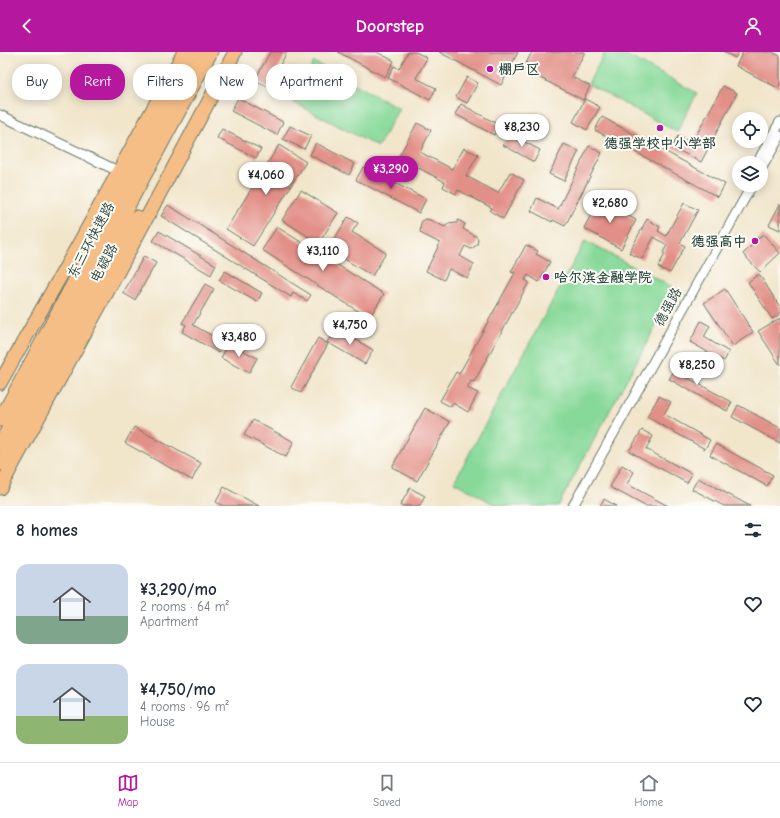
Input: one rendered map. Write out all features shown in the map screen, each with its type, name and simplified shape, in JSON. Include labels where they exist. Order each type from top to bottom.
[{"type":"highway","points":[[0,382],[81,240],[184,52]]},
{"type":"highway","points":[[0,402],[137,151],[189,52]]},
{"type":"highway","name":"东三环快速路","points":[[0,420],[197,52]]},
{"type":"highway","name":"东三环快速路","points":[[0,444],[211,52]]},
{"type":"highway","points":[[0,464],[227,52]]},
{"type":"highway","name":"电碳路","points":[[0,488],[97,311],[235,52]]},
{"type":"street","points":[[0,115],[118,171]]},
{"type":"street","points":[[761,156],[780,122]]},
{"type":"street","points":[[768,157],[780,136]]},
{"type":"street","name":"德强路","points":[[568,506],[741,192]]},
{"type":"street","name":"德强路","points":[[573,506],[748,192]]},
{"type":"green space","points":[[605,52],[621,52],[697,93],[677,132],[588,84]]},
{"type":"green space","points":[[357,85],[399,108],[378,147],[293,102],[294,100],[357,100]]},
{"type":"green space","points":[[585,241],[676,289],[558,506],[498,506],[454,482]]},
{"type":"building","points":[[270,52],[287,52],[280,64],[266,64],[266,86],[258,82],[258,74]]},
{"type":"building","points":[[338,52],[377,52],[394,61],[385,77]]},
{"type":"building","points":[[408,52],[416,52],[427,58],[416,78],[436,88],[430,100],[388,78],[394,66],[399,69]]},
{"type":"building","name":"棚户区","points":[[439,52],[518,52],[501,85]]},
{"type":"building","points":[[532,52],[585,52],[572,77],[590,86],[583,100],[523,69]]},
{"type":"building","points":[[724,52],[739,52],[735,58]]},
{"type":"building","points":[[743,52],[772,52],[780,56],[780,85],[778,88],[736,66]]},
{"type":"building","points":[[467,77],[478,83],[467,103],[456,97]]},
{"type":"building","points":[[723,86],[737,93],[701,162],[672,147],[678,136],[692,143]]},
{"type":"building","points":[[585,99],[600,107],[587,130],[573,122]]},
{"type":"building","points":[[237,100],[242,100],[283,122],[277,135],[231,111]]},
{"type":"building","points":[[461,104],[499,125],[494,135],[455,114]]},
{"type":"building","points":[[602,117],[725,184],[718,197],[595,130]]},
{"type":"building","points":[[417,123],[431,130],[420,152],[452,169],[464,148],[478,155],[466,176],[498,193],[510,172],[524,180],[503,219],[490,211],[492,208],[458,190],[456,194],[443,187],[445,182],[411,164],[409,169],[396,162]]},
{"type":"building","points":[[290,126],[311,136],[304,149],[283,139]]},
{"type":"building","points":[[222,129],[261,149],[256,158],[217,138]]},
{"type":"building","points":[[509,134],[540,150],[534,162],[503,145]]},
{"type":"building","points":[[316,143],[355,164],[349,175],[310,155]]},
{"type":"building","points":[[564,144],[579,151],[564,181],[549,174]]},
{"type":"building","points":[[279,145],[306,162],[253,246],[226,229]]},
{"type":"building","points":[[589,146],[602,153],[565,226],[553,220],[552,222],[531,211],[537,198],[558,209]]},
{"type":"building","points":[[363,167],[426,199],[419,213],[356,180]]},
{"type":"building","points":[[301,190],[338,213],[319,243],[282,220]]},
{"type":"building","points":[[599,200],[636,220],[621,249],[584,228]]},
{"type":"building","points":[[684,203],[698,210],[680,243],[685,246],[670,273],[658,267],[665,254],[663,253],[667,245],[654,237],[642,259],[629,253],[647,219],[660,227],[658,231],[666,236]]},
{"type":"building","points":[[780,204],[780,230],[769,225]]},
{"type":"building","points":[[168,205],[311,295],[307,301],[293,293],[291,297],[161,216]]},
{"type":"building","points":[[348,217],[358,223],[352,232],[386,253],[372,276],[328,249]]},
{"type":"building","points":[[426,219],[445,227],[448,224],[457,223],[458,220],[465,224],[463,229],[477,237],[477,245],[471,249],[465,246],[460,256],[474,264],[467,278],[449,269],[444,280],[426,271],[440,243],[420,232],[421,223]]},
{"type":"building","points":[[277,227],[384,294],[369,318],[262,250]]},
{"type":"building","points":[[159,231],[216,265],[211,275],[153,241]]},
{"type":"building","points":[[763,234],[780,253],[760,272],[743,254]]},
{"type":"building","points":[[526,245],[538,251],[536,254],[550,262],[539,282],[528,275],[525,280],[529,282],[474,382],[471,381],[467,388],[478,393],[468,412],[453,403],[451,407],[440,401],[456,372],[459,374],[515,273],[511,272]]},
{"type":"building","points":[[144,256],[156,263],[135,300],[123,293]]},
{"type":"building","points":[[225,271],[262,293],[257,302],[219,280]]},
{"type":"building","points":[[759,274],[780,307],[780,314],[772,319],[748,282]]},
{"type":"building","points":[[205,284],[214,289],[193,325],[225,343],[219,353],[182,332],[186,325],[182,323]]},
{"type":"building","points":[[725,289],[753,332],[733,346],[704,303]]},
{"type":"building","points":[[780,318],[780,365],[758,331]]},
{"type":"building","points":[[701,321],[710,326],[704,337],[729,352],[724,361],[690,342]]},
{"type":"building","points":[[336,328],[373,350],[365,364],[327,342]]},
{"type":"building","points":[[318,338],[328,344],[301,393],[291,387]]},
{"type":"building","points":[[229,343],[257,358],[249,373],[221,358]]},
{"type":"building","points":[[682,358],[693,364],[686,377],[732,402],[727,411],[669,379]]},
{"type":"building","points":[[659,396],[671,402],[664,414],[710,440],[705,449],[647,417]]},
{"type":"building","points":[[738,405],[780,428],[780,443],[732,417]]},
{"type":"building","points":[[425,408],[450,422],[417,481],[392,467]]},
{"type":"building","points":[[253,420],[294,442],[286,457],[244,435]]},
{"type":"building","points":[[134,427],[201,463],[192,480],[125,443]]},
{"type":"building","points":[[642,430],[653,436],[646,449],[692,474],[687,483],[629,451]]},
{"type":"building","points":[[716,444],[773,475],[767,486],[710,455]]},
{"type":"building","points":[[622,465],[634,472],[627,484],[668,506],[645,506],[610,487]]},
{"type":"building","points":[[698,478],[750,506],[724,506],[692,489]]},
{"type":"building","points":[[224,487],[259,506],[223,506],[216,502]]},
{"type":"building","points":[[410,488],[425,496],[420,506],[400,506]]},
{"type":"building","points":[[604,499],[616,506],[600,506]]},
{"type":"place","name":"棚户区","points":[[490,69]]},
{"type":"place","name":"德强学校中小学部","points":[[660,128]]},
{"type":"place","name":"德强高中","points":[[755,241]]},
{"type":"place","name":"哈尔滨金融学院","points":[[546,277]]}]
